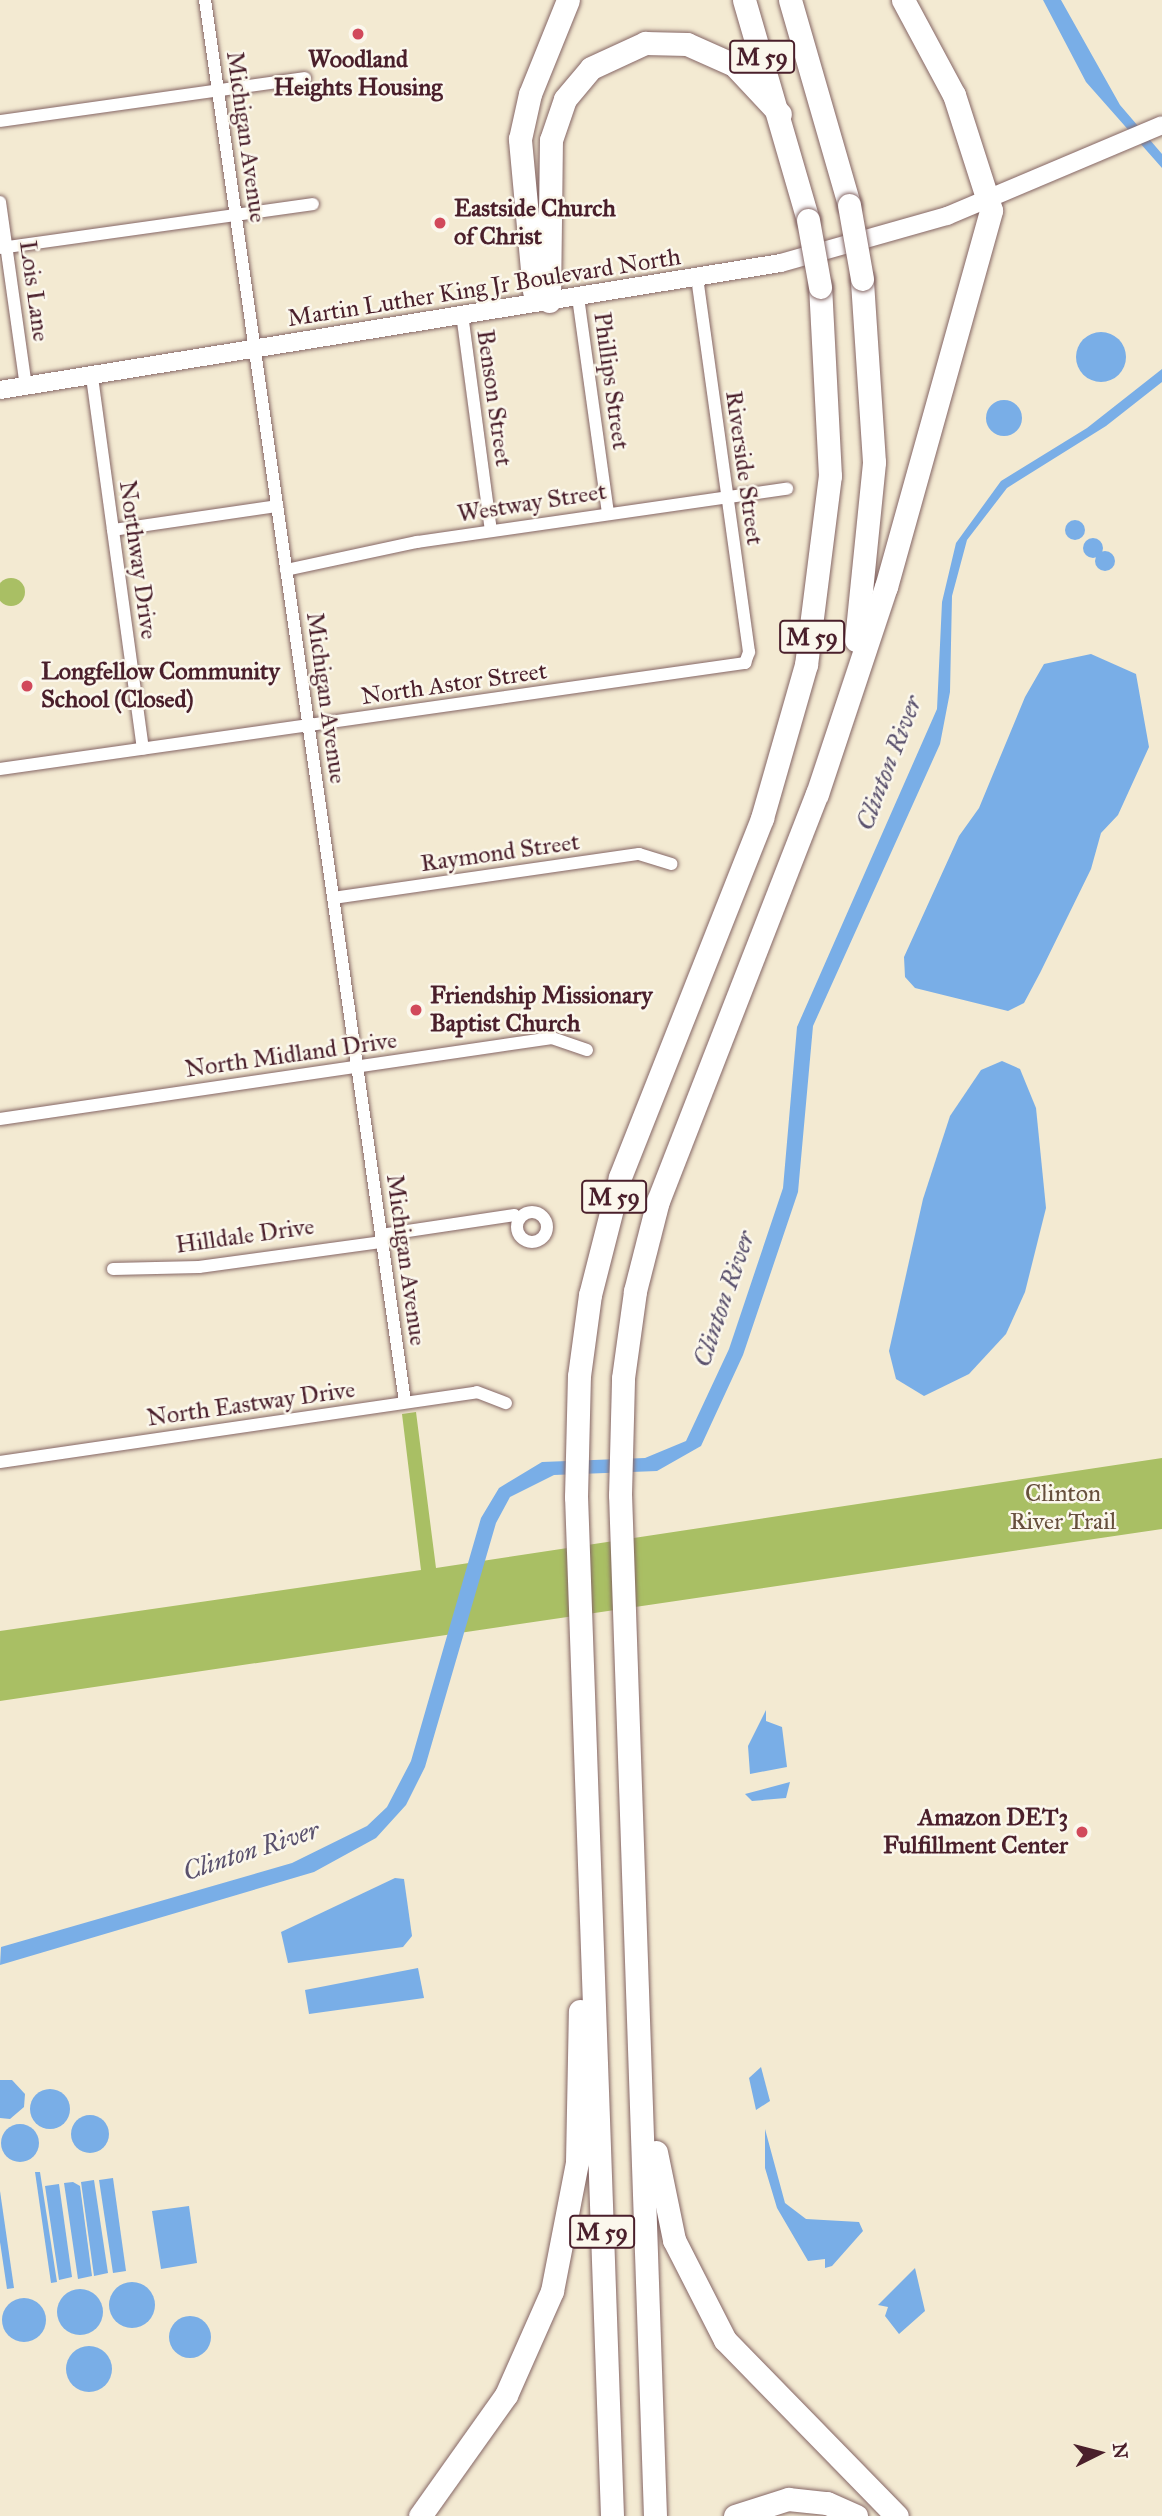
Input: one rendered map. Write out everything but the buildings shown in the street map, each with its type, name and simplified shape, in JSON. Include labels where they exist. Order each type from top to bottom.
[{"type":"highway","points":[[542,302],[520,139],[530,94],[568,0]]},
{"type":"highway","name":"M 59","points":[[612,2516],[576,1497],[575,1437],[590,1295],[612,1203],[762,818],[806,665],[830,477],[820,287],[808,220],[780,114],[744,0]]},
{"type":"highway","name":"M 59","points":[[655,2516],[620,1495],[620,1436],[631,1319],[659,1201],[804,830],[839,722],[861,610],[873,500],[873,380],[862,279],[849,205],[790,0]]},
{"type":"highway","points":[[839,722],[886,587],[992,199],[954,95],[903,0]]},
{"type":"highway","points":[[542,302],[552,132],[565,99],[591,68],[645,43],[698,46],[734,65],[780,114]]},
{"type":"highway","points":[[420,2516],[506,2395],[552,2291],[572,2198],[581,1967],[592,1947]]},
{"type":"highway","points":[[638,2002],[663,2198],[701,2302],[758,2381],[897,2516]]},
{"type":"highway","points":[[735,2516],[788,2499],[817,2501],[856,2516]]},
{"type":"main road","name":"Martin Luther King Jr Boulevard North","points":[[0,390],[255,351],[461,314],[697,279],[837,249],[992,199],[1155,128]]},
{"type":"street","name":"Michigan Avenue","points":[[205,0],[405,1402]]},
{"type":"street","points":[[0,121],[305,78]]},
{"type":"street","name":"Lois Lane","points":[[0,202],[3,248],[26,386]]},
{"type":"street","points":[[3,248],[313,204]]},
{"type":"street","name":"Riverside Street","points":[[697,279],[727,496],[746,661]]},
{"type":"street","name":"Phillips Street","points":[[578,297],[608,513]]},
{"type":"street","name":"Benson Street","points":[[461,314],[491,530]]},
{"type":"street","name":"Northway Drive","points":[[92,377],[143,749]]},
{"type":"street","name":"Westway Street","points":[[286,570],[491,530],[787,489]]},
{"type":"street","points":[[113,530],[277,506]]},
{"type":"street","name":"North Astor Street","points":[[0,769],[746,661]]},
{"type":"street","name":"Raymond Street","points":[[333,898],[639,854],[671,864]]},
{"type":"street","name":"North Midland Drive","points":[[0,1119],[552,1038],[587,1050]]},
{"type":"street","name":"Hilldale Drive","points":[[113,1269],[201,1267],[515,1215]]},
{"type":"street","name":"North Eastway Drive","points":[[0,1462],[477,1392],[506,1403]]},
{"type":"green space","points":[[11,578],[21,582],[25,592],[21,602],[11,606],[1,602],[-3,592],[1,582]]},
{"type":"green space","name":"Clinton River Trail","points":[[416,1412],[436,1568],[1162,1458],[1162,1529],[0,1701],[0,1631],[421,1570],[402,1414]]},
{"type":"water","points":[[1043,0],[1061,0],[1120,105],[1162,154],[1162,168],[1086,82]]},
{"type":"water","points":[[1101,332],[1118,340],[1126,357],[1118,374],[1101,382],[1084,374],[1076,357],[1084,340]]},
{"type":"water","points":[[1162,369],[1162,382],[1106,426],[1007,488],[967,540],[952,596],[950,692],[940,744],[813,1026],[798,1192],[743,1355],[701,1446],[657,1471],[554,1475],[510,1497],[496,1523],[425,1767],[406,1805],[376,1838],[314,1872],[0,1965],[1,1947],[292,1863],[367,1826],[387,1807],[411,1761],[481,1518],[499,1488],[542,1462],[645,1458],[686,1441],[729,1349],[783,1188],[797,1027],[937,709],[942,602],[956,543],[1001,481],[1087,428]]},
{"type":"water","points":[[1004,400],[1017,405],[1022,418],[1017,431],[1004,436],[991,431],[986,418],[991,405]]},
{"type":"water","points":[[1075,520],[1082,523],[1085,530],[1082,537],[1075,540],[1068,537],[1065,530],[1068,523]]},
{"type":"water","points":[[1093,538],[1100,541],[1103,548],[1100,555],[1093,558],[1086,555],[1083,548],[1086,541]]},
{"type":"water","points":[[1105,551],[1112,554],[1115,561],[1112,568],[1105,571],[1098,568],[1095,561],[1098,554]]},
{"type":"water","points":[[1091,654],[1136,674],[1149,747],[1118,815],[1101,833],[1091,869],[1040,973],[1024,1003],[1008,1011],[915,988],[905,977],[904,957],[959,836],[979,808],[1025,697],[1044,664]]},
{"type":"water","points":[[1002,1061],[1020,1069],[1036,1108],[1046,1208],[1025,1292],[1006,1334],[969,1374],[924,1396],[896,1379],[889,1351],[923,1199],[950,1116],[981,1070]]},
{"type":"water","points":[[766,1710],[766,1721],[782,1727],[787,1767],[750,1774],[748,1746]]},
{"type":"water","points":[[790,1782],[786,1798],[752,1801],[745,1794]]},
{"type":"water","points":[[395,1878],[404,1879],[412,1936],[403,1947],[288,1963],[281,1932]]},
{"type":"water","points":[[418,1968],[424,1998],[309,2014],[305,1990]]},
{"type":"water","points":[[761,2067],[770,2101],[756,2110],[749,2078]]},
{"type":"water","points":[[0,2080],[12,2080],[25,2094],[24,2107],[10,2119],[0,2118]]},
{"type":"water","points":[[50,2089],[58,2090],[64,2095],[69,2101],[69,2117],[64,2123],[58,2128],[50,2129],[42,2128],[36,2123],[31,2117],[30,2109],[31,2101],[36,2095],[42,2090]]},
{"type":"water","points":[[90,2115],[104,2120],[109,2134],[104,2148],[90,2153],[76,2148],[71,2134],[76,2120]]},
{"type":"water","points":[[20,2124],[34,2129],[39,2143],[34,2157],[20,2162],[6,2157],[1,2143],[6,2129]]},
{"type":"water","points":[[765,2129],[785,2203],[806,2219],[859,2222],[863,2231],[832,2266],[825,2268],[825,2259],[808,2261],[777,2208],[765,2168]]},
{"type":"water","points":[[35,2172],[40,2172],[57,2282],[51,2283]]},
{"type":"water","points":[[113,2178],[126,2271],[113,2273],[99,2180]]},
{"type":"water","points":[[94,2180],[108,2273],[94,2276],[81,2182]]},
{"type":"water","points":[[73,2182],[80,2186],[92,2276],[78,2279],[64,2183]]},
{"type":"water","points":[[59,2184],[72,2277],[59,2280],[45,2186]]},
{"type":"water","points":[[0,2191],[14,2288],[7,2289],[0,2242]]},
{"type":"water","points":[[189,2206],[197,2263],[161,2269],[152,2211]]},
{"type":"water","points":[[915,2268],[925,2311],[899,2334],[885,2316],[888,2307],[878,2305]]},
{"type":"water","points":[[132,2282],[148,2289],[155,2305],[148,2321],[132,2328],[116,2321],[109,2305],[116,2289]]},
{"type":"water","points":[[80,2289],[96,2296],[103,2312],[96,2328],[80,2335],[64,2328],[57,2312],[64,2296]]},
{"type":"water","points":[[24,2298],[39,2305],[46,2320],[39,2335],[24,2342],[9,2335],[2,2320],[9,2305]]},
{"type":"water","points":[[190,2316],[205,2322],[211,2337],[205,2352],[190,2358],[175,2352],[169,2337],[175,2322]]},
{"type":"water","points":[[89,2346],[105,2353],[112,2369],[105,2385],[89,2392],[73,2385],[66,2369],[73,2353]]},
{"type":"place","name":"Woodland Heights Housing","points":[[358,34]]},
{"type":"place","name":"Eastside Church of Christ","points":[[440,223]]},
{"type":"place","name":"Longfellow Community School (Closed)","points":[[27,686]]},
{"type":"place","name":"Friendship Missionary Baptist Church","points":[[416,1010]]},
{"type":"place","name":"Amazon DET3 Fulfillment Center","points":[[1082,1832]]},
{"type":"water label","name":"Clinton River","points":[[889,763]]},
{"type":"water label","name":"Clinton River","points":[[724,1299]]},
{"type":"water label","name":"Clinton River","points":[[251,1851]]}]
